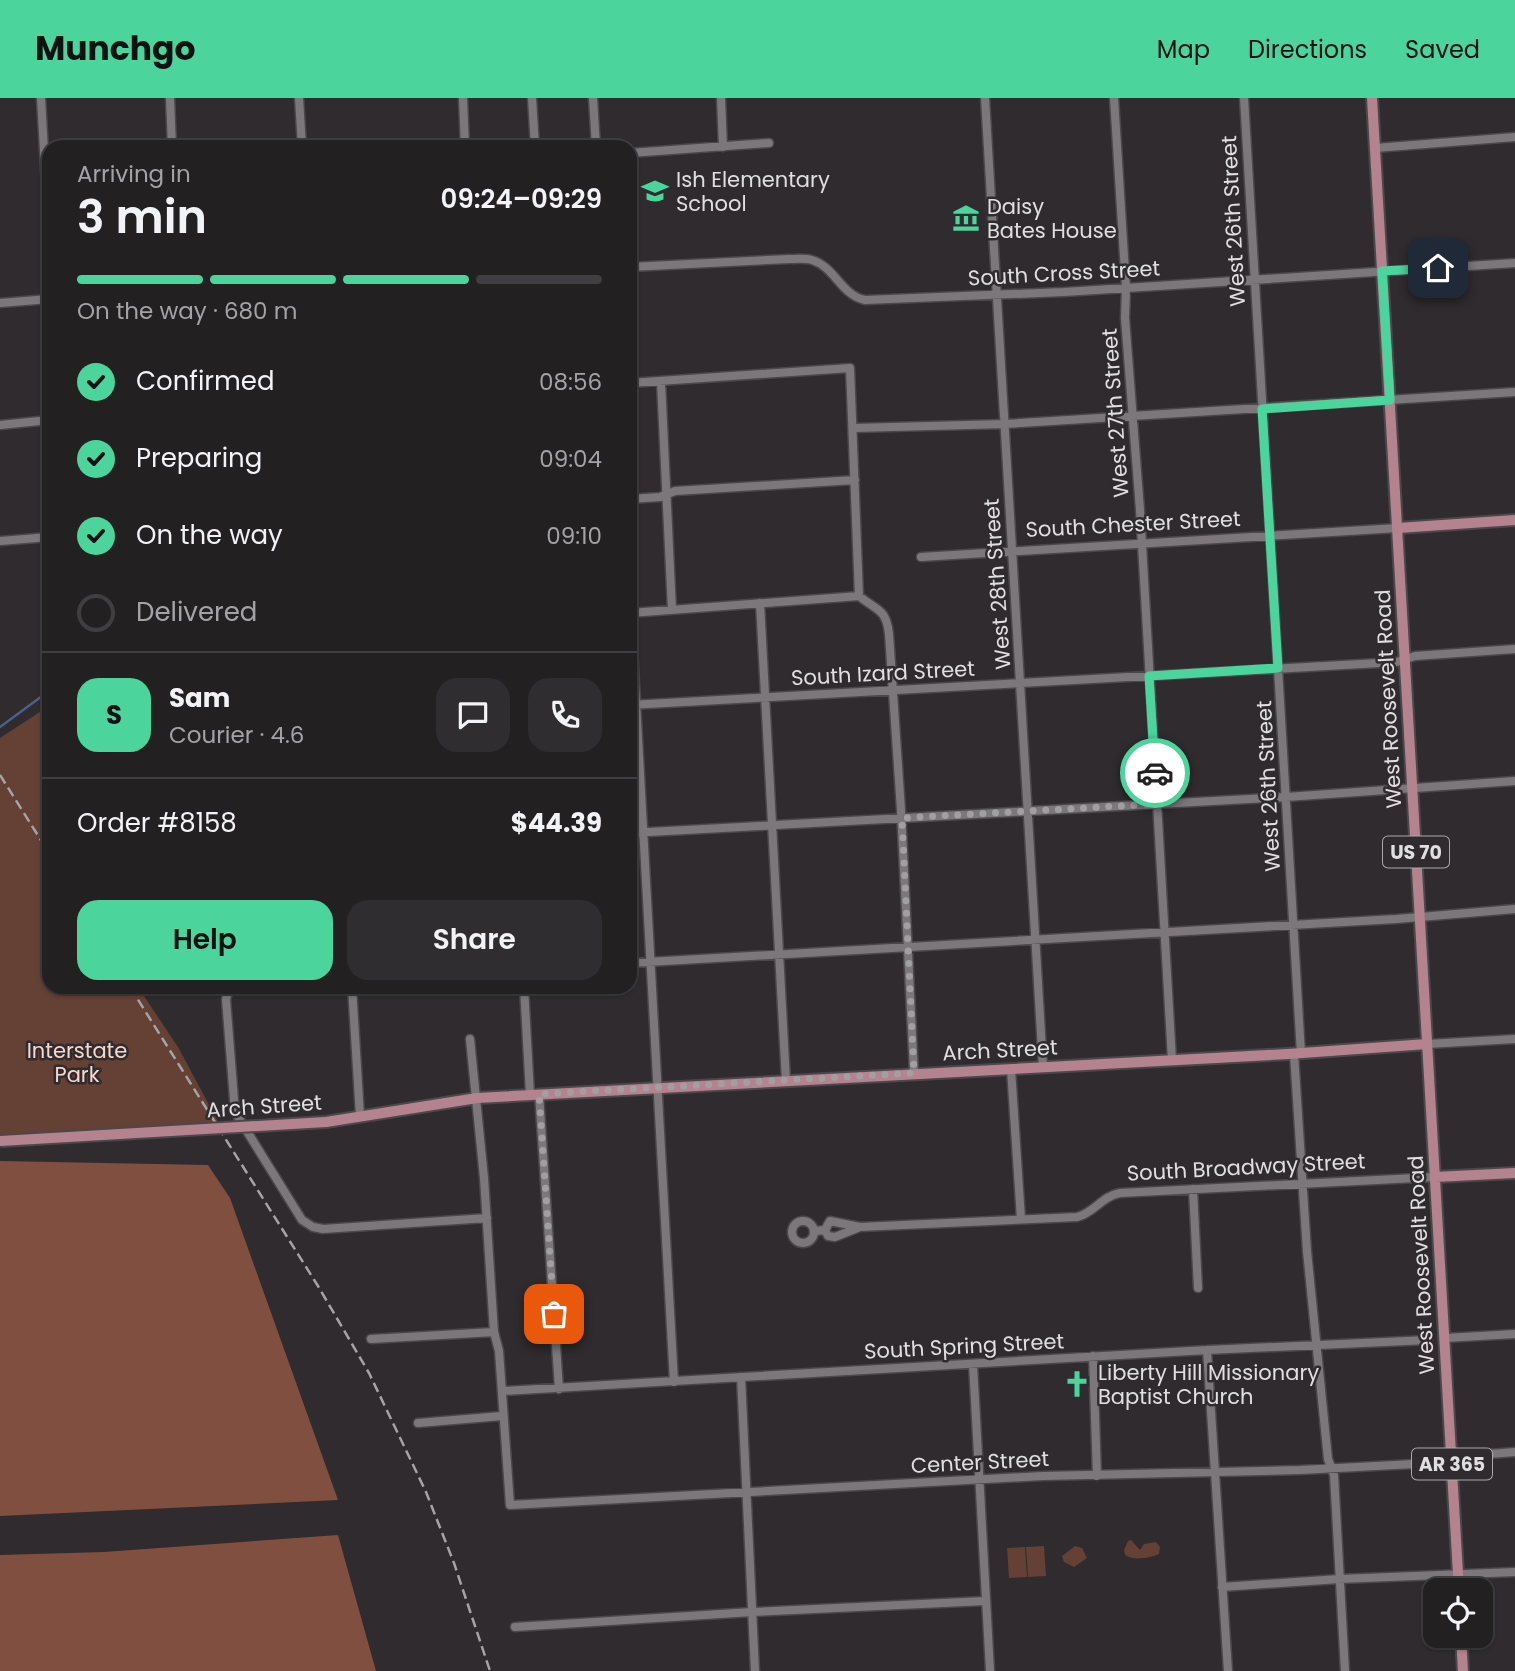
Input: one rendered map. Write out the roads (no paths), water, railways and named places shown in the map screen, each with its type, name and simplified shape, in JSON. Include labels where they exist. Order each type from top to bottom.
[{"type":"main road","name":"West Roosevelt Road","points":[[1371,98],[1458,1578]]},
{"type":"main road","name":"South Chester Street","points":[[1398,528],[1515,520]]},
{"type":"main road","name":"Arch Street","points":[[0,1141],[326,1122],[477,1098],[535,1094],[1298,1054],[1427,1044]]},
{"type":"main road","name":"South Broadway Street","points":[[1435,1177],[1515,1173]]},
{"type":"main road","points":[[1462,1648],[1464,1671]]},
{"type":"street","points":[[41,98],[43,140]]},
{"type":"street","points":[[170,98],[172,140]]},
{"type":"street","points":[[299,98],[302,140]]},
{"type":"street","points":[[463,98],[465,140]]},
{"type":"street","points":[[532,98],[535,140]]},
{"type":"street","points":[[593,98],[596,140]]},
{"type":"street","points":[[721,98],[723,147]]},
{"type":"street","name":"West 28th Street","points":[[985,98],[1043,1067]]},
{"type":"street","name":"West 27th Street","points":[[1114,98],[1126,288],[1125,318],[1134,416],[1172,1060]]},
{"type":"street","name":"West 26th Street","points":[[1244,98],[1293,925],[1303,1183],[1328,1459],[1333,1468],[1345,1671]]},
{"type":"street","points":[[1375,148],[1515,137]]},
{"type":"street","points":[[637,153],[769,143]]},
{"type":"street","name":"South Cross Street","points":[[637,267],[802,259],[819,264],[850,295],[865,300],[1126,288],[1515,263]]},
{"type":"street","points":[[0,303],[42,300]]},
{"type":"street","points":[[637,383],[850,368],[859,596]]},
{"type":"street","points":[[661,382],[672,610]]},
{"type":"street","points":[[854,428],[1005,424],[1515,392]]},
{"type":"street","points":[[0,425],[42,421]]},
{"type":"street","points":[[637,498],[666,496],[675,491],[855,480]]},
{"type":"street","name":"South Chester Street","points":[[921,557],[1398,528]]},
{"type":"street","points":[[0,541],[42,538]]},
{"type":"street","points":[[637,613],[859,596],[887,618],[902,818],[914,1073]]},
{"type":"street","points":[[760,603],[786,1081]]},
{"type":"street","name":"South Izard Street","points":[[637,705],[1396,662],[1415,656],[1515,649]]},
{"type":"street","points":[[637,747],[674,1382]]},
{"type":"street","points":[[637,832],[1286,797],[1515,781]]},
{"type":"street","points":[[637,963],[1412,918],[1515,909]]},
{"type":"street","points":[[228,994],[235,1112],[297,1214],[313,1227],[323,1229],[487,1218]]},
{"type":"street","points":[[352,994],[360,1116]]},
{"type":"street","points":[[525,994],[559,1389]]},
{"type":"street","points":[[418,1423],[502,1416],[499,1351],[494,1332],[487,1218],[470,1039]]},
{"type":"street","points":[[1427,1044],[1515,1039]]},
{"type":"street","points":[[1011,1069],[1021,1219]]},
{"type":"street","name":"South Broadway Street","points":[[860,1227],[835,1237],[820,1230],[830,1222],[860,1227],[1083,1216],[1111,1194],[1435,1177]]},
{"type":"street","points":[[1193,1189],[1198,1288]]},
{"type":"street","points":[[371,1339],[494,1332]]},
{"type":"street","points":[[1445,1338],[1515,1334]]},
{"type":"street","name":"South Spring Street","points":[[502,1391],[1093,1356],[1428,1340]]},
{"type":"street","points":[[1207,1350],[1228,1671]]},
{"type":"street","points":[[1093,1356],[1097,1476]]},
{"type":"street","points":[[973,1364],[990,1671]]},
{"type":"street","points":[[741,1377],[755,1671]]},
{"type":"street","name":"Center Street","points":[[502,1416],[510,1505],[980,1480],[1333,1468],[1515,1452]]},
{"type":"street","points":[[1222,1587],[1339,1578],[1515,1572]]},
{"type":"street","points":[[514,1628],[752,1612],[985,1601]]},
{"type":"waterway","points":[[0,727],[42,696]]},
{"type":"railway","points":[[0,775],[42,842]]},
{"type":"railway","points":[[134,994],[318,1286],[369,1373],[426,1492],[454,1563],[490,1671]]},
{"type":"place","name":"Ish Elementary School","points":[[655,191]]},
{"type":"place","name":"Daisy Bates House","points":[[966,218]]},
{"type":"place","name":"Liberty Hill Missionary Baptist Church","points":[[1077,1384]]},
{"type":"park label","name":"Interstate Park","points":[[77,1062]]}]
